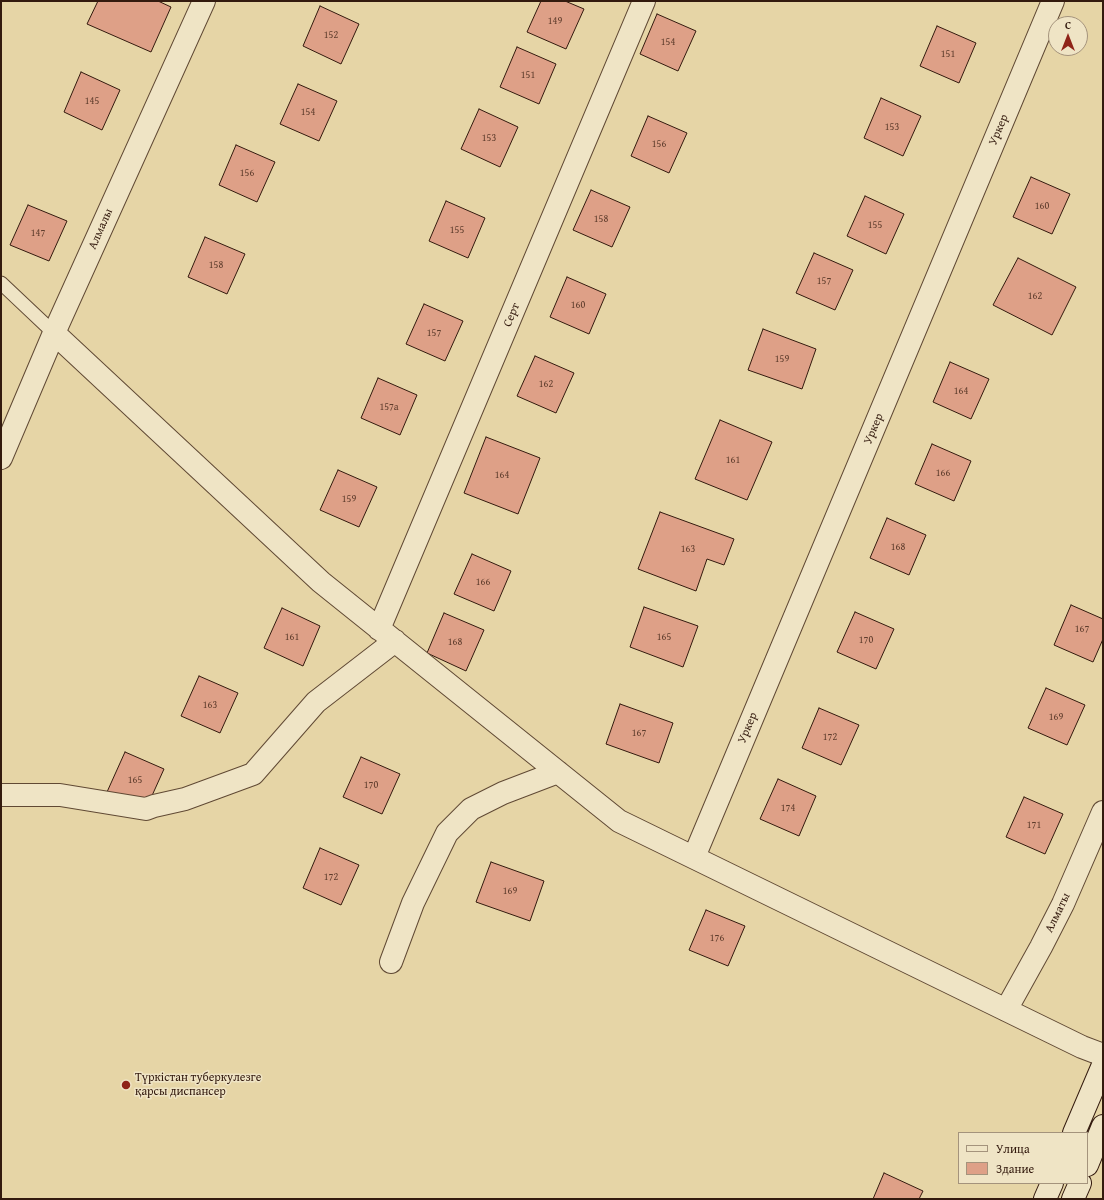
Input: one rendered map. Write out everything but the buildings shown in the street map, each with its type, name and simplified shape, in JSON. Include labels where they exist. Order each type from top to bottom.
[{"type":"street","name":"Алмалы","points":[[1,458],[54,333],[204,1]]},
{"type":"street","name":"Серт","points":[[387,635],[644,1]]},
{"type":"street","name":"Уркер","points":[[694,857],[1053,1]]},
{"type":"street","points":[[54,333],[321,582],[618,820],[1082,1047],[1103,1055]]},
{"type":"street","points":[[1,795],[60,795],[146,809],[185,799],[253,774],[316,702],[387,635]]},
{"type":"street","points":[[392,962],[413,902],[447,833],[471,809],[503,792],[558,772]]},
{"type":"street","name":"Алматы","points":[[1006,1010],[1063,904],[1103,812]]},
{"type":"street","points":[[1074,1132],[1103,1065]]},
{"type":"street","points":[[1088,1163],[1103,1126]]},
{"type":"street","points":[[1045,1199],[1052,1184]]},
{"type":"street","points":[[1073,1199],[1080,1184]]},
{"type":"lane","points":[[1,283],[54,333]]},
{"type":"place","name":"Түркістан туберкулезге қарсы диспансер","points":[[126,1085]]}]
